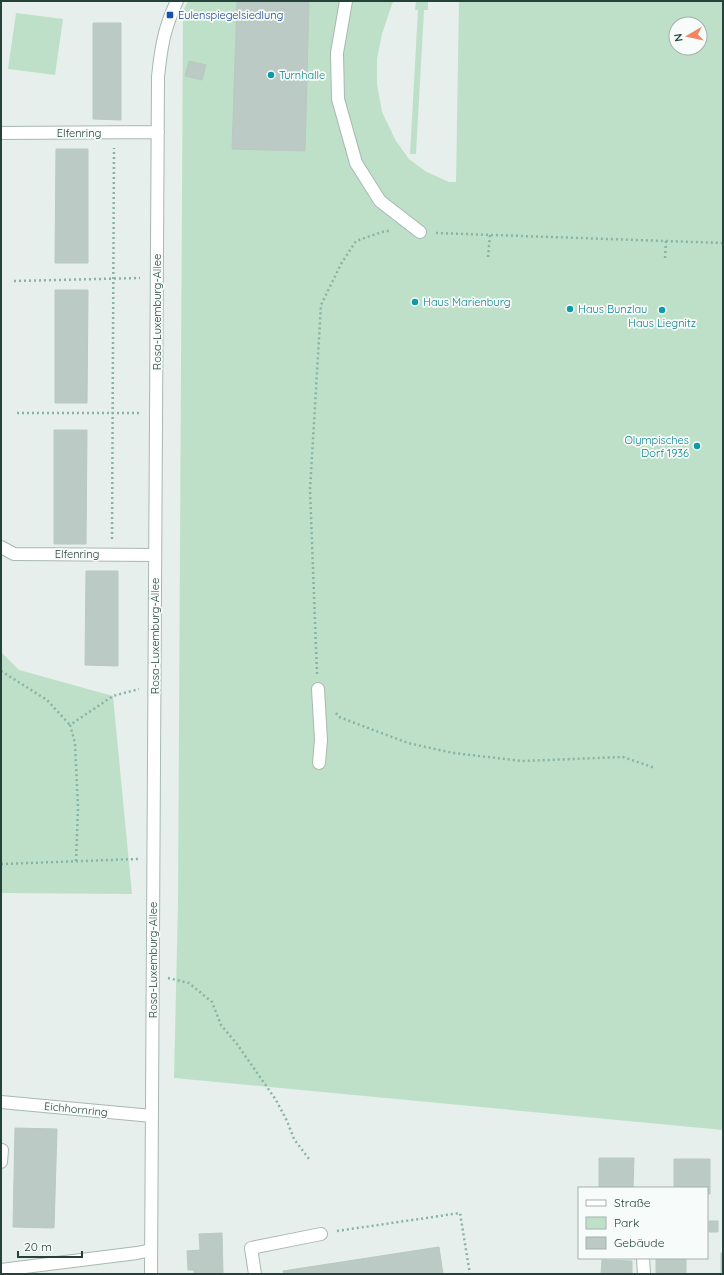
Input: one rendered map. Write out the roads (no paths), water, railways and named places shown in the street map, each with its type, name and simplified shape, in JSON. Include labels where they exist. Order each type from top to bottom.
[{"type":"street","name":"Rosa-Luxemburg-Allee","points":[[151,1274],[158,77],[162,41],[170,16],[177,1]]},
{"type":"street","points":[[346,1],[337,53],[338,99],[356,162],[380,201],[420,232]]},
{"type":"street","name":"Elfenring","points":[[1,134],[158,132]]},
{"type":"street","name":"Elfenring","points":[[1,547],[14,554],[155,555]]},
{"type":"street","points":[[318,689],[321,740],[319,763]]},
{"type":"street","name":"Eichhornring","points":[[1,1102],[152,1116]]},
{"type":"street","points":[[255,1274],[250,1248],[321,1234]]},
{"type":"street","points":[[1,1270],[151,1250]]},
{"type":"street","points":[[643,1259],[644,1274]]},
{"type":"place","name":"Eulenspiegelsiedlung","points":[[170,15]]},
{"type":"place","name":"Turnhalle","points":[[271,75]]},
{"type":"place","name":"Haus Marienburg","points":[[415,302]]},
{"type":"place","name":"Haus Bunzlau","points":[[570,309]]},
{"type":"place","name":"Haus Liegnitz","points":[[662,310]]},
{"type":"place","name":"Olympisches Dorf 1936","points":[[697,446]]}]
